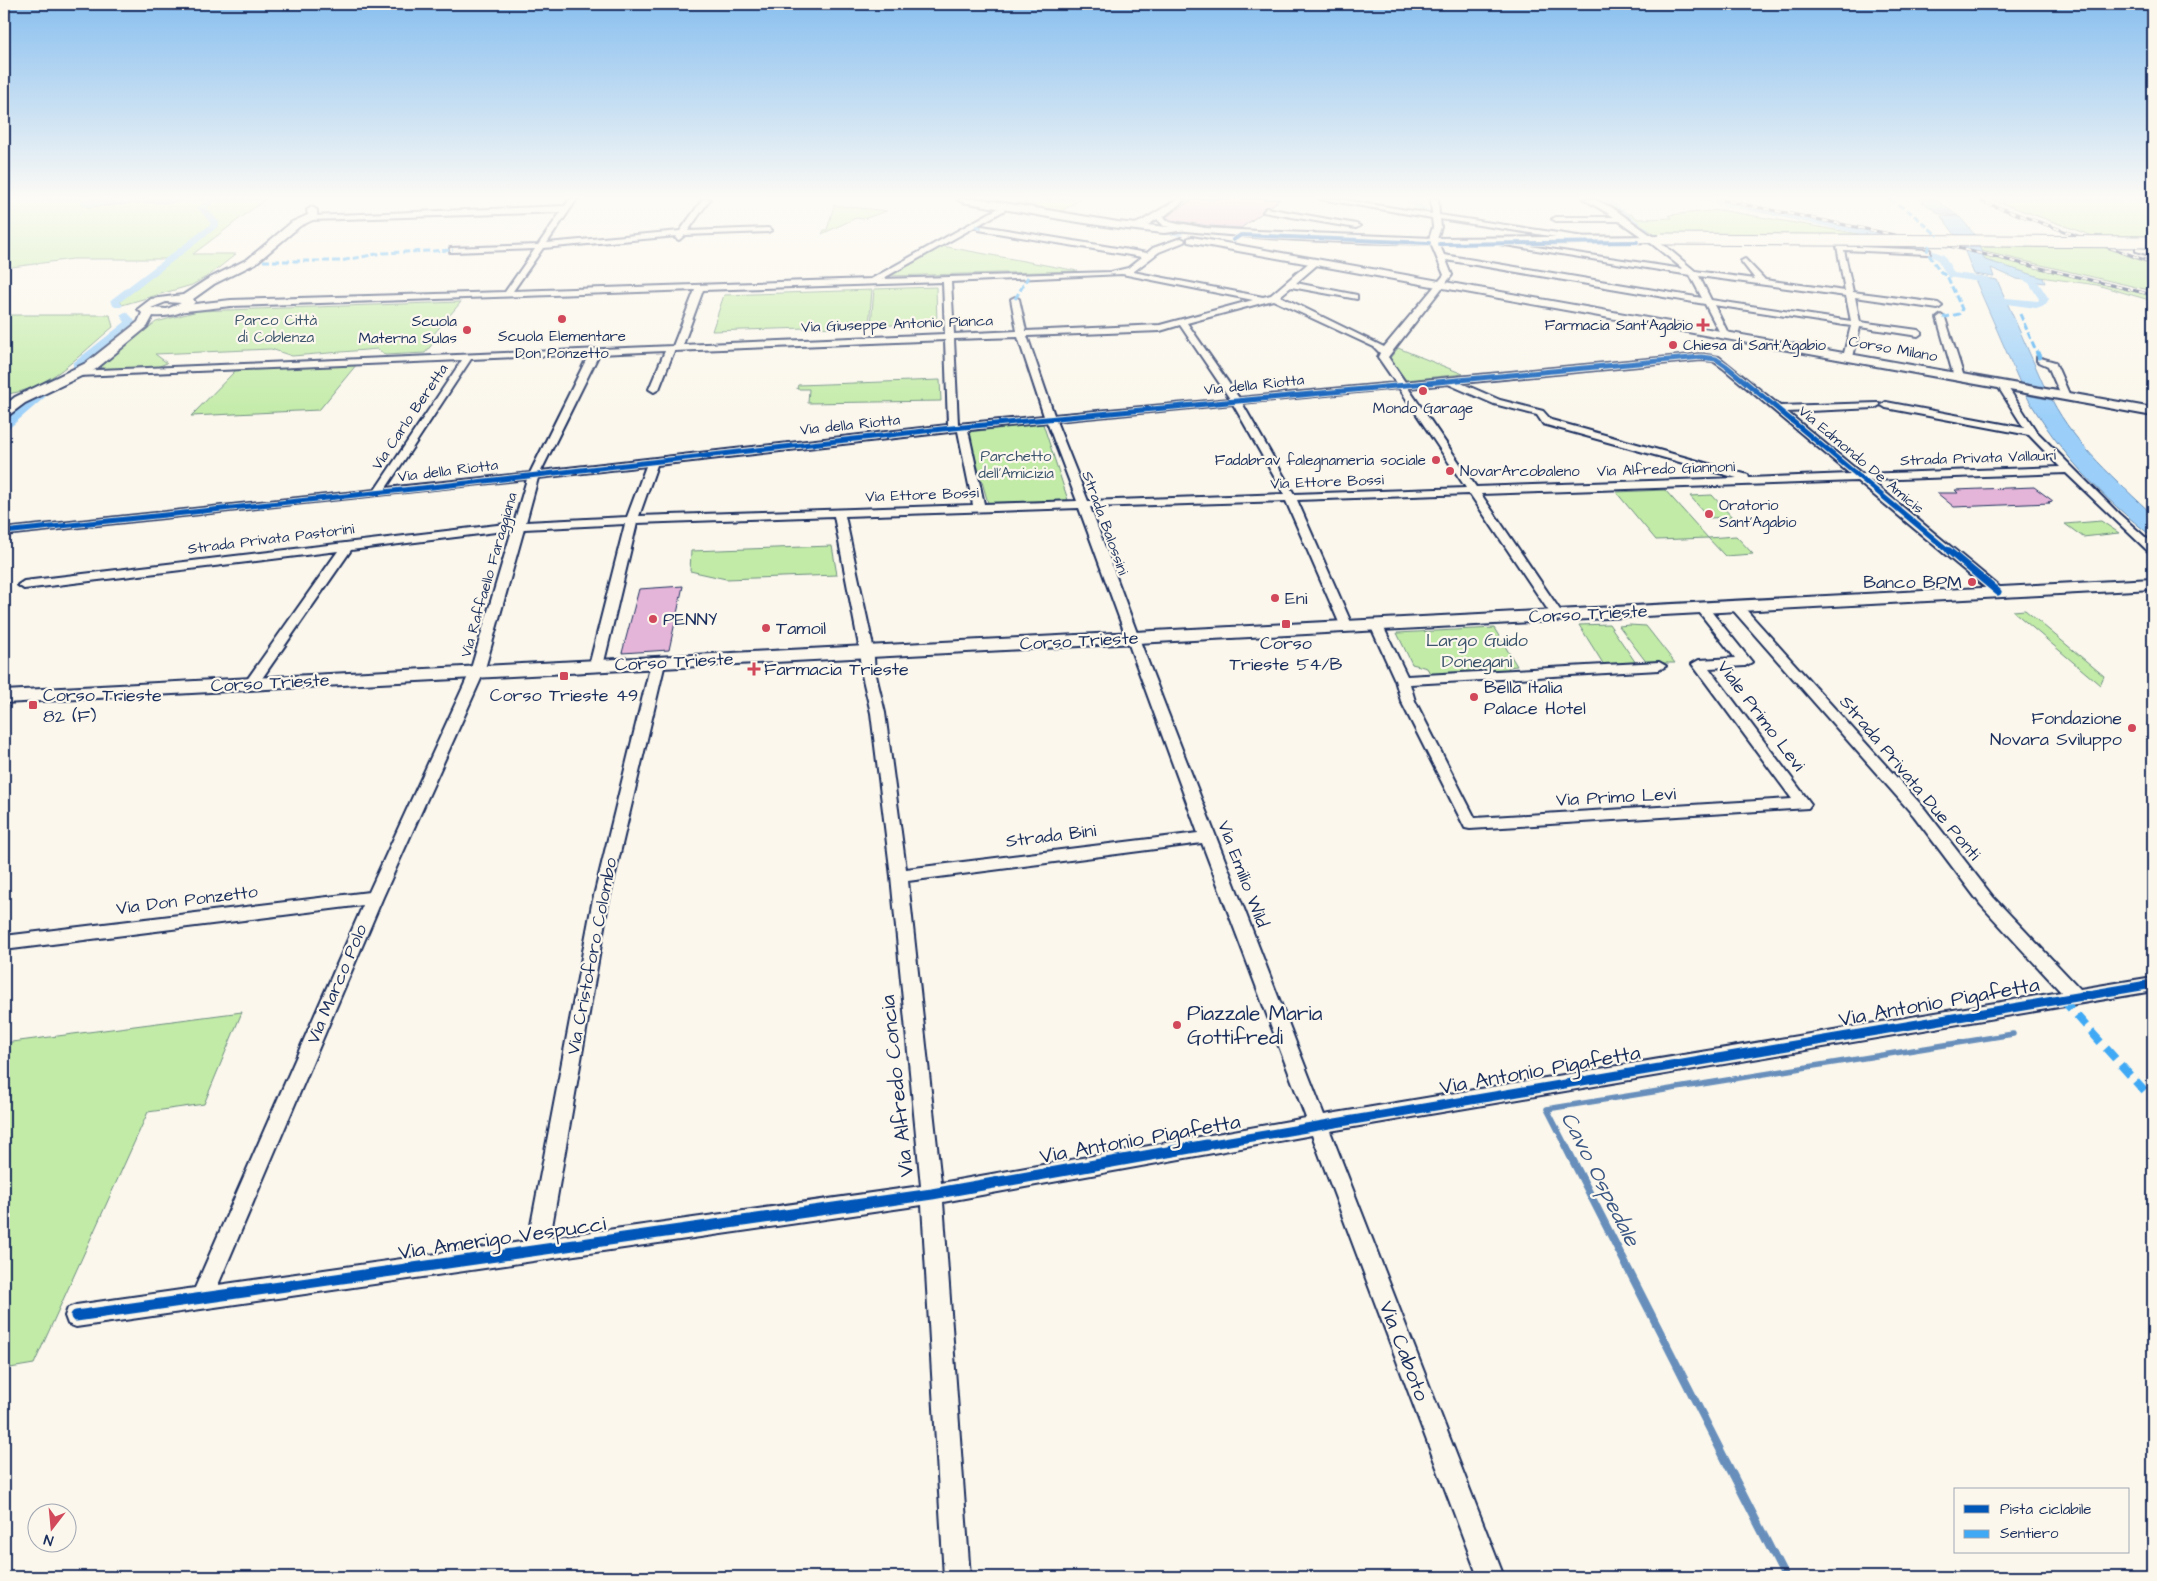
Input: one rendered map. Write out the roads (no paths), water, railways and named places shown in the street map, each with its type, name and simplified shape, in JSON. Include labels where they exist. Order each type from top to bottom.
[{"type":"main road","points":[[4,412],[20,400],[91,366],[142,324],[230,273]]},
{"type":"main road","name":"Corso Milano","points":[[1377,273],[2153,412]]},
{"type":"main road","points":[[142,324],[149,312],[179,304]]},
{"type":"main road","name":"Corso Trieste","points":[[4,697],[2153,584]]},
{"type":"street","points":[[507,294],[522,273]]},
{"type":"street","points":[[873,282],[889,273]]},
{"type":"street","points":[[179,304],[1103,273]]},
{"type":"street","points":[[1126,273],[1263,300]]},
{"type":"street","points":[[1303,273],[1275,296],[1377,345],[1385,352]]},
{"type":"street","points":[[1447,273],[1448,275],[1442,284],[1385,352],[1383,357],[1558,616]]},
{"type":"street","points":[[1531,273],[1708,302],[1918,333]]},
{"type":"street","points":[[1685,273],[1938,306]]},
{"type":"street","points":[[1755,273],[1764,283]]},
{"type":"street","points":[[1845,273],[1856,324],[1848,357]]},
{"type":"street","points":[[1693,274],[1725,335]]},
{"type":"street","points":[[947,279],[958,427],[979,508]]},
{"type":"street","points":[[1290,284],[1354,297]]},
{"type":"street","points":[[654,389],[700,287]]},
{"type":"street","name":"Via Giuseppe Antonio Pianca","points":[[78,373],[1160,328],[1275,296]]},
{"type":"street","name":"Strada Balossini","points":[[1015,299],[1020,334],[1049,420],[1083,504],[1131,638]]},
{"type":"street","points":[[179,304],[230,303]]},
{"type":"street","points":[[1941,318],[1959,377]]},
{"type":"street","points":[[1182,322],[1236,401],[1290,498],[1347,627]]},
{"type":"street","name":"Via Raffaello Faraggiana","points":[[477,672],[521,526],[534,475],[595,352]]},
{"type":"street","name":"Via Carlo Beretta","points":[[378,493],[468,357]]},
{"type":"street","name":"Via della Riotta","points":[[4,532],[378,493],[958,427],[1049,420],[1402,384],[1702,357]]},
{"type":"street","name":"Via Edmondo De Amicis","points":[[1702,357],[1716,359],[1998,592]]},
{"type":"street","points":[[2040,358],[2052,364],[2061,395]]},
{"type":"street","points":[[1447,380],[1498,402],[1540,413],[1547,422],[1754,480]]},
{"type":"street","points":[[2002,385],[2032,433],[2114,516],[2153,550]]},
{"type":"street","points":[[1886,404],[2032,433]]},
{"type":"street","points":[[1778,409],[1875,405]]},
{"type":"street","points":[[596,666],[632,520],[653,461]]},
{"type":"street","name":"Strada Privata Vallauri","points":[[1859,477],[2067,470]]},
{"type":"street","name":"Via Alfredo Giannoni","points":[[1474,491],[1859,477]]},
{"type":"street","name":"Via Ettore Bossi","points":[[521,526],[632,520],[1474,491]]},
{"type":"street","name":"Via Alfredo Concia","points":[[840,513],[867,652],[868,671],[878,713],[899,876],[932,1194],[943,1390],[957,1577]]},
{"type":"street","name":"Strada Privata Pastorini","points":[[24,585],[521,526]]},
{"type":"street","points":[[251,684],[348,546]]},
{"type":"street","name":"Strada Privata Due Ponti","points":[[1736,606],[1919,812],[1987,901],[2076,997]]},
{"type":"street","name":"Viale Primo Levi","points":[[1702,608],[1746,662],[1699,664],[1803,804],[1764,806]]},
{"type":"street","points":[[1376,625],[1402,680],[1659,666]]},
{"type":"street","name":"Via Emilio Wild","points":[[1131,638],[1317,1125]]},
{"type":"street","name":"Via Cristoforo Colombo","points":[[537,1251],[600,904],[658,663]]},
{"type":"street","name":"Via Marco Polo","points":[[201,1298],[375,897],[477,672]]},
{"type":"street","name":"Via Primo Levi","points":[[1402,680],[1408,701],[1470,824],[1764,806]]},
{"type":"street","name":"Strada Bini","points":[[899,876],[1207,836]]},
{"type":"street","name":"Via Don Ponzetto","points":[[4,943],[375,897]]},
{"type":"street","name":"Via Antonio Pigafetta","points":[[932,1194],[1317,1125],[2153,984]]},
{"type":"street","name":"Via Caboto","points":[[1317,1125],[1491,1577]]},
{"type":"street","name":"Via Amerigo Vespucci","points":[[76,1316],[932,1194]]},
{"type":"water","points":[[1993,273],[1994,277],[1974,274]]},
{"type":"water","points":[[2002,273],[2026,273],[2043,278],[2045,283],[2017,279]]},
{"type":"water","points":[[1974,277],[1997,280],[2045,388],[2020,383]]},
{"type":"water","points":[[2026,395],[2052,400],[2072,432],[2098,462],[2153,515],[2153,537],[2116,507],[2082,472],[2052,435]]},
{"type":"waterway","points":[[118,305],[115,301],[152,273]]},
{"type":"waterway","points":[[1950,273],[1951,275],[1986,280]]},
{"type":"waterway","points":[[1995,300],[2036,305],[2042,303],[2044,299],[2033,281],[2015,273]]},
{"type":"waterway","points":[[77,365],[131,323],[125,315]]},
{"type":"waterway","points":[[4,427],[40,396]]},
{"type":"waterway","name":"Cavo Ospedale","points":[[1566,1146],[1547,1109],[2013,1034]]},
{"type":"waterway","name":"Cavo Ospedale","points":[[1565,1145],[1785,1577]]},
{"type":"railway","points":[[2060,273],[2153,295]]},
{"type":"place","name":"Scuola Elementare Don Ponzetto","points":[[562,319]]},
{"type":"place","name":"Farmacia Sant'Agabio","points":[[1703,325]]},
{"type":"place","name":"Scuola Materna Sulas","points":[[467,330]]},
{"type":"place","name":"Chiesa di Sant'Agabio","points":[[1673,345]]},
{"type":"place","name":"Mondo Garage","points":[[1423,391]]},
{"type":"place","name":"Fadabrav falegnameria sociale","points":[[1436,460]]},
{"type":"place","name":"NovarArcobaleno","points":[[1450,471]]},
{"type":"place","name":"Oratorio Sant'Agabio","points":[[1709,514]]},
{"type":"place","name":"Banco BPM","points":[[1972,582]]},
{"type":"place","name":"Eni","points":[[1275,598]]},
{"type":"place","name":"PENNY","points":[[653,619]]},
{"type":"place","name":"Corso Trieste 54/B","points":[[1286,624]]},
{"type":"place","name":"Tamoil","points":[[766,628]]},
{"type":"place","name":"Farmacia Trieste","points":[[754,669]]},
{"type":"place","name":"Corso Trieste 49","points":[[564,676]]},
{"type":"place","name":"Bella Italia Palace Hotel","points":[[1474,697]]},
{"type":"place","name":"Corso Trieste 82 (F)","points":[[33,705]]},
{"type":"place","name":"Fondazione Novara Sviluppo","points":[[2132,728]]},
{"type":"place","name":"Piazzale Maria Gottifredi","points":[[1177,1025]]},
{"type":"park label","name":"Parco Città di Coblenza","points":[[276,328]]},
{"type":"park label","name":"Parchetto dell'Amicizia","points":[[1016,464]]},
{"type":"park label","name":"Largo Guido Donegani","points":[[1477,650]]}]
